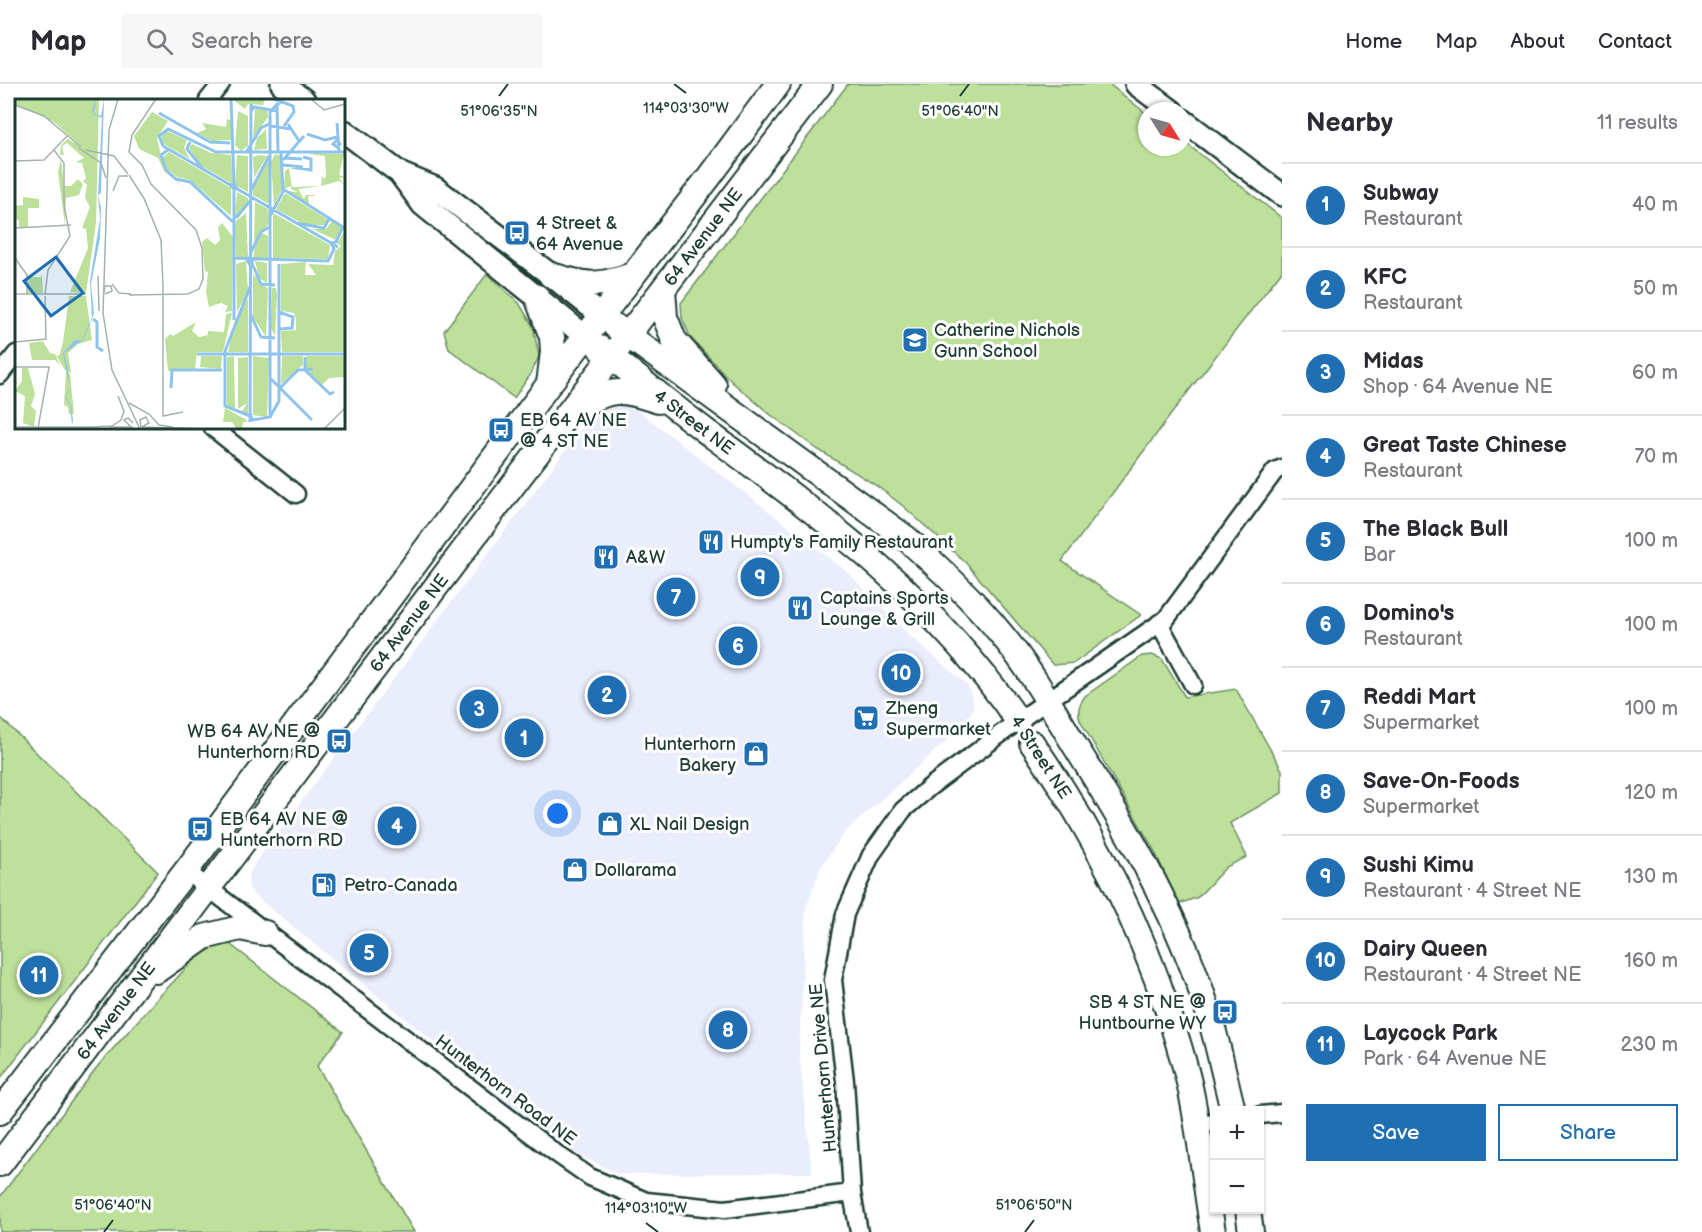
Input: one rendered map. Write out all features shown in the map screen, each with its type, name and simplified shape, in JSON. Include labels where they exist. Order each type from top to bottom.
[{"type":"main road","name":"64 Avenue NE","points":[[0,1112],[186,871],[549,384],[778,84]]},
{"type":"main road","name":"64 Avenue NE","points":[[0,1164],[611,356],[820,84]]},
{"type":"main road","points":[[551,275],[580,283],[604,284],[633,275]]},
{"type":"main road","points":[[663,289],[665,317],[674,340],[747,422]]},
{"type":"main road","points":[[537,297],[552,337],[553,352],[549,384]]},
{"type":"main road","name":"4 Street NE","points":[[602,316],[849,494],[906,538],[939,568],[1001,633],[1038,682],[1128,833],[1156,885],[1184,946],[1210,1018],[1232,1106]]},
{"type":"main road","name":"4 Street NE","points":[[586,337],[879,565],[921,603],[950,635],[987,677],[1018,721]]},
{"type":"main road","points":[[570,410],[605,393],[625,391],[671,405]]},
{"type":"main road","name":"4 Street NE","points":[[1032,743],[1059,783],[1116,885],[1152,964],[1176,1036],[1193,1100],[1205,1124],[1213,1232]]},
{"type":"main road","points":[[132,989],[181,951],[204,937],[240,928],[265,933]]},
{"type":"main road","points":[[1249,1214],[1251,1232]]},
{"type":"street","points":[[209,99],[220,84]]},
{"type":"street","points":[[282,84],[303,99]]},
{"type":"street","points":[[1136,84],[1160,102]]},
{"type":"street","points":[[1192,127],[1282,195]]},
{"type":"street","name":"4 Street NE","points":[[345,132],[401,174],[435,188],[602,316]]},
{"type":"street","name":"4 Street NE","points":[[401,174],[423,205],[586,337]]},
{"type":"street","points":[[0,375],[15,355]]},
{"type":"street","points":[[219,429],[296,494]]},
{"type":"street","name":"Hunterhorn Drive NE","points":[[859,1232],[852,1193],[845,1082],[833,980],[845,914],[871,855],[903,810],[931,786],[1018,721],[1166,619],[1275,471],[1282,468]]},
{"type":"street","points":[[1159,623],[1193,685]]},
{"type":"street","name":"4 Street NE","points":[[1018,721],[1032,743]]},
{"type":"street","name":"Hunterhorn Road NE","points":[[186,871],[590,1177],[646,1201],[725,1209],[852,1193]]},
{"type":"street","points":[[1264,1115],[1282,1113]]},
{"type":"shaded area","points":[[623,405],[637,410],[845,570],[910,636],[968,686],[974,706],[964,725],[845,832],[821,867],[806,908],[799,1051],[812,1173],[617,1174],[563,1147],[253,894],[248,885],[249,875],[255,863],[587,422],[604,409]]},
{"type":"green space","points":[[848,84],[1109,84],[1138,107],[1138,156],[1192,156],[1192,148],[1282,218],[1282,271],[1184,397],[1062,561],[1141,615],[1074,663],[1053,665],[965,562],[903,506],[877,486],[817,449],[732,382],[690,337],[682,318],[681,303]]},
{"type":"green space","points":[[487,274],[519,303],[533,326],[539,356],[531,374],[514,398],[449,349],[444,331]]},
{"type":"green space","points":[[1152,655],[1162,659],[1185,697],[1236,689],[1282,770],[1282,793],[1230,823],[1247,857],[1226,867],[1198,897],[1179,904],[1154,850],[1080,720],[1079,713],[1085,696],[1142,656]]},
{"type":"green space","points":[[0,717],[158,872],[0,1079]]},
{"type":"green space","points":[[226,941],[343,1032],[317,1066],[414,1232],[0,1232],[0,1197],[97,1067],[191,963],[201,954]]},
{"type":"place","name":"4 Street & 64 Avenue","points":[[517,233]]},
{"type":"place","name":"Catherine Nichols Gunn School","points":[[915,340]]},
{"type":"place","name":"EB 64 AV NE @ 4 ST NE","points":[[501,430]]},
{"type":"place","name":"Humpty's Family Restaurant","points":[[711,542]]},
{"type":"place","name":"A&W","points":[[606,557]]},
{"type":"place","name":"Sushi Kimu","points":[[760,577]]},
{"type":"place","name":"Reddi Mart","points":[[676,597]]},
{"type":"place","name":"Captains Sports Lounge & Grill","points":[[800,608]]},
{"type":"place","name":"Domino's","points":[[738,646]]},
{"type":"place","name":"Dairy Queen","points":[[901,673]]},
{"type":"place","name":"KFC","points":[[607,695]]},
{"type":"place","name":"Midas","points":[[479,709]]},
{"type":"place","name":"Zheng Supermarket","points":[[866,718]]},
{"type":"place","name":"Subway","points":[[524,738]]},
{"type":"place","name":"WB 64 AV NE @ Hunterhorn RD","points":[[339,741]]},
{"type":"place","name":"Hunterhorn Bakery","points":[[756,754]]},
{"type":"place","name":"XL Nail Design","points":[[610,824]]},
{"type":"place","name":"Great Taste Chinese","points":[[397,826]]},
{"type":"place","name":"EB 64 AV NE @ Hunterhorn RD","points":[[200,829]]},
{"type":"place","name":"Dollarama","points":[[575,870]]},
{"type":"place","name":"Petro-Canada","points":[[324,885]]},
{"type":"place","name":"The Black Bull","points":[[369,953]]},
{"type":"place","name":"Laycock Park","points":[[39,975]]},
{"type":"place","name":"SB 4 ST NE @ Huntbourne WY","points":[[1225,1012]]},
{"type":"place","name":"Save-On-Foods","points":[[728,1030]]}]
